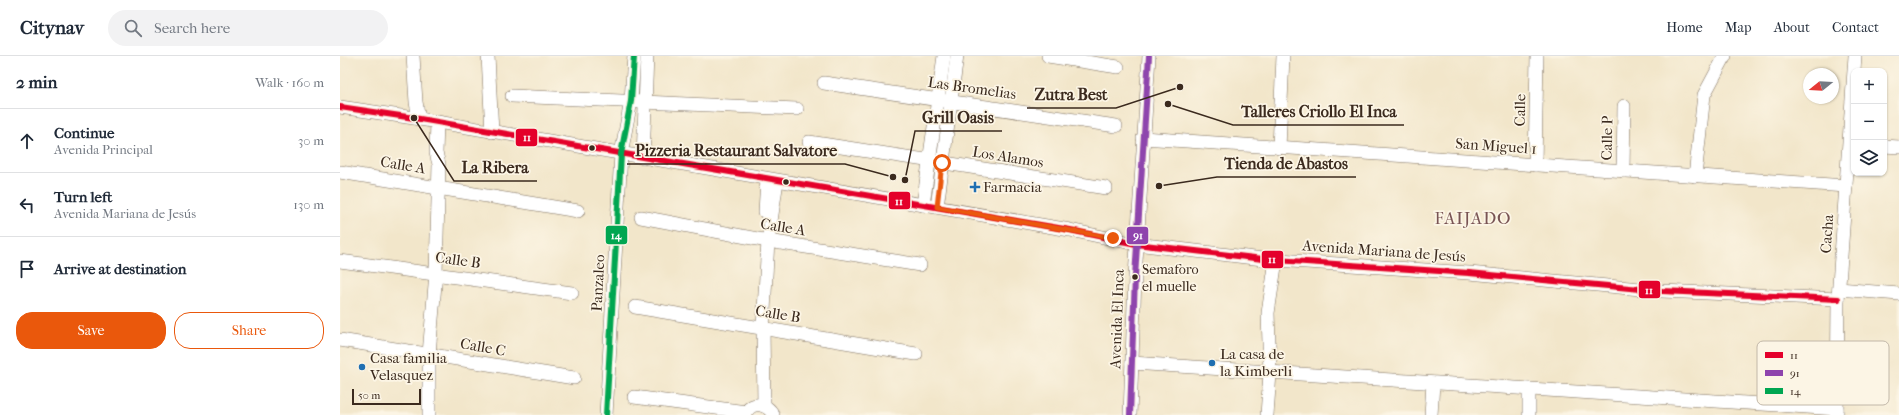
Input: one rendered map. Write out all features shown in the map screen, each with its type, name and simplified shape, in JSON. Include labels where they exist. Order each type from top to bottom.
[{"type":"street","points":[[413,56],[416,102],[419,119]]},
{"type":"street","points":[[488,56],[492,132]]},
{"type":"street","name":"Panzaleo","points":[[606,415],[621,154],[632,101],[634,56]]},
{"type":"street","points":[[643,158],[647,56]]},
{"type":"street","points":[[923,205],[928,160],[944,56]]},
{"type":"street","points":[[937,207],[957,56]]},
{"type":"street","points":[[1048,56],[1118,67]]},
{"type":"street","name":"Avenida El Inca","points":[[1130,415],[1136,244],[1149,56]]},
{"type":"street","points":[[1279,148],[1283,56]]},
{"type":"street","name":"Calle","points":[[1535,165],[1537,56]]},
{"type":"street","points":[[1695,176],[1704,95],[1725,56]]},
{"type":"street","name":"Cacha","points":[[1851,140],[1854,56]]},
{"type":"street","name":"Las Bromelias","points":[[824,83],[1116,126]]},
{"type":"street","points":[[512,96],[798,109]]},
{"type":"street","name":"Calle P","points":[[1623,171],[1624,106]]},
{"type":"street","name":"Avenida Mariana de Jesús","points":[[340,107],[419,119],[1077,231],[1136,244],[1276,260],[1469,273],[1662,291],[1899,294]]},
{"type":"street","points":[[424,415],[430,415],[430,354],[436,273],[439,164],[436,153],[441,123]]},
{"type":"street","name":"San Miguel 1","points":[[1143,138],[1846,186]]},
{"type":"street","name":"Los Alamos","points":[[809,142],[1106,188]]},
{"type":"street","name":"Cacha","points":[[1838,341],[1839,294],[1846,186],[1851,143]]},
{"type":"street","points":[[1887,146],[1899,147]]},
{"type":"street","name":"Calle A","points":[[340,172],[578,211]]},
{"type":"street","points":[[634,397],[745,414],[756,405],[768,410],[763,328],[768,242],[765,206],[772,180]]},
{"type":"street","name":"Calle A","points":[[641,217],[768,242],[920,265]]},
{"type":"street","points":[[1267,415],[1270,373],[1268,313],[1276,260]]},
{"type":"street","name":"Calle B","points":[[340,261],[436,273],[572,293]]},
{"type":"street","name":"Calle B","points":[[635,307],[916,354]]},
{"type":"street","name":"Calle C","points":[[340,340],[574,378]]},
{"type":"street","points":[[1132,363],[1837,412]]},
{"type":"street","points":[[1431,415],[1433,383]]},
{"type":"street","points":[[1529,390],[1529,415]]},
{"type":"transit line","name":"14","points":[[606,415],[621,154],[631,101],[634,56]]},
{"type":"transit line","name":"91","points":[[1130,415],[1135,277],[1149,56]]},
{"type":"transit line","name":"11","points":[[340,107],[414,118],[1070,230],[1136,244],[1263,259],[1469,273],[1662,291],[1838,299]]},
{"type":"place","name":"Zutra Best","points":[[1180,87]]},
{"type":"place","name":"Talleres Criollo El Inca","points":[[1168,104]]},
{"type":"place","name":"La Ribera","points":[[414,118]]},
{"type":"place","name":"Pizzeria Restaurant Salvatore","points":[[893,177]]},
{"type":"place","name":"Grill Oasis","points":[[905,180]]},
{"type":"place","name":"Tienda de Abastos","points":[[1159,186]]},
{"type":"place","name":"Farmacia","points":[[975,187]]},
{"type":"place","name":"Semaforo el muelle","points":[[1135,277]]},
{"type":"place","name":"La casa de la Kimberli","points":[[1212,363]]},
{"type":"place","name":"Casa familia Velasquez","points":[[362,367]]},
{"type":"district","name":"FAIJADO","points":[[1473,218]]},
{"type":"route","points":[[942,163],[937,207],[1113,238]]}]
